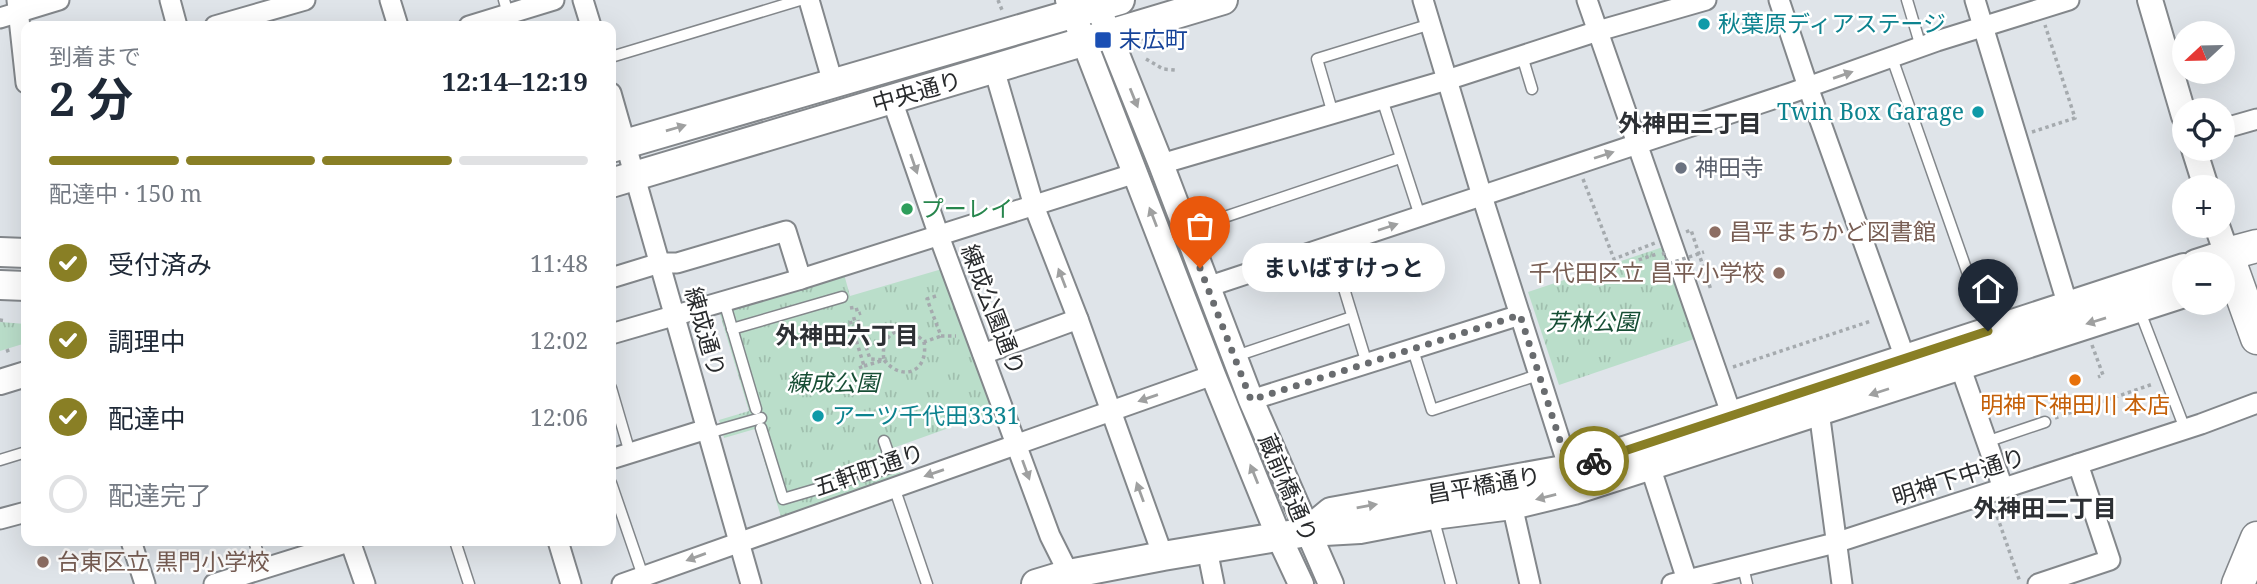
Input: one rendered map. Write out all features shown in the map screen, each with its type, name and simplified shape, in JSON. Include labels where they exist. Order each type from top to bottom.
[{"type":"highway","points":[[2236,259],[2257,338]]},
{"type":"highway","points":[[2238,584],[2257,538]]},
{"type":"main road","name":"中央通り","points":[[623,179],[1223,0]]},
{"type":"main road","name":"中央通り","points":[[618,146],[1091,4]]},
{"type":"main road","points":[[0,252],[21,253]]},
{"type":"main road","name":"昌平橋通り","points":[[1293,535],[1331,512],[1569,469],[2172,272]]},
{"type":"main road","points":[[0,285],[21,286]]},
{"type":"main road","name":"昌平橋通り","points":[[1036,584],[1069,574],[1163,556],[1512,505],[1650,466],[2172,297]]},
{"type":"street","points":[[21,57],[12,10],[59,0]]},
{"type":"street","points":[[170,0],[176,21]]},
{"type":"street","points":[[232,21],[304,0]]},
{"type":"street","points":[[390,0],[396,21]]},
{"type":"street","points":[[479,21],[506,7],[554,0]]},
{"type":"street","points":[[583,0],[589,21]]},
{"type":"street","points":[[809,0],[833,83]]},
{"type":"street","points":[[1423,0],[1569,469]]},
{"type":"street","points":[[1587,0],[1637,144],[1667,245],[1732,416]]},
{"type":"street","points":[[1161,164],[1706,0]]},
{"type":"street","points":[[1779,0],[1905,358]]},
{"type":"street","points":[[1975,0],[2068,306]]},
{"type":"street","points":[[1207,287],[1921,47],[2069,0]]},
{"type":"street","points":[[2150,0],[2179,98]]},
{"type":"street","name":"蔵前橋通り","points":[[1091,4],[1097,38],[1136,173],[1213,375],[1293,535],[1331,584]]},
{"type":"street","name":"蔵前橋通り","points":[[1097,38],[1161,164],[1251,400],[1293,535],[1301,584]]},
{"type":"street","points":[[994,69],[1034,206],[1163,556]]},
{"type":"street","name":"練成公園通り","points":[[892,100],[939,236],[1050,536],[1069,574]]},
{"type":"street","points":[[2235,125],[2257,119]]},
{"type":"street","name":"練成通り","points":[[618,146],[623,179],[660,263],[751,584]]},
{"type":"street","points":[[616,333],[801,279],[1136,173]]},
{"type":"street","points":[[616,276],[660,263],[677,263],[786,230],[801,279]]},
{"type":"street","points":[[1251,400],[1520,315]]},
{"type":"street","points":[[983,354],[1077,319]]},
{"type":"street","points":[[1960,366],[1986,442],[1996,490]]},
{"type":"street","name":"五軒町通り","points":[[622,584],[1213,375]]},
{"type":"street","points":[[0,382],[21,376]]},
{"type":"street","name":"明神下中通り","points":[[1680,582],[1745,575],[2257,403]]},
{"type":"street","points":[[1819,411],[1842,584]]},
{"type":"street","points":[[616,457],[708,431]]},
{"type":"street","points":[[2038,584],[2110,560],[2078,464]]},
{"type":"street","points":[[1650,466],[1680,582]]},
{"type":"street","points":[[1512,505],[1530,584]]},
{"type":"street","points":[[0,519],[21,513]]},
{"type":"street","points":[[133,546],[145,584]]},
{"type":"street","points":[[214,584],[258,575],[337,546]]},
{"type":"street","points":[[353,546],[365,584]]},
{"type":"street","points":[[560,546],[571,584]]},
{"type":"street","points":[[1206,549],[1214,584]]},
{"type":"lane","points":[[616,55],[800,0]]},
{"type":"lane","points":[[1907,0],[1921,47]]},
{"type":"lane","points":[[1333,114],[1317,60],[1431,24]]},
{"type":"lane","points":[[1522,56],[1532,89]]},
{"type":"lane","points":[[1892,58],[1988,331]]},
{"type":"lane","points":[[1382,99],[1420,216]]},
{"type":"lane","points":[[1186,230],[1400,158]]},
{"type":"lane","points":[[1331,246],[1367,364]]},
{"type":"lane","points":[[732,329],[842,297]]},
{"type":"lane","points":[[724,301],[783,499],[851,479]]},
{"type":"lane","points":[[2139,308],[2185,429]]},
{"type":"lane","points":[[1234,357],[1352,317]]},
{"type":"lane","points":[[1413,349],[1433,410],[1538,375]]},
{"type":"lane","points":[[616,405],[630,453]]},
{"type":"lane","points":[[708,431],[760,418]]},
{"type":"lane","points":[[1986,442],[2045,422]]},
{"type":"lane","points":[[863,476],[893,467],[884,441]]},
{"type":"lane","points":[[0,460],[21,454]]},
{"type":"lane","points":[[893,486],[927,584]]},
{"type":"lane","points":[[616,498],[643,576]]},
{"type":"lane","points":[[1433,515],[1451,584]]},
{"type":"lane","points":[[255,546],[258,575]]},
{"type":"lane","points":[[457,546],[469,584]]},
{"type":"path","points":[[998,0],[1002,10]]},
{"type":"path","points":[[2016,137],[2074,118],[2040,10]]},
{"type":"path","points":[[1146,59],[1163,68],[1175,70]]},
{"type":"path","points":[[1577,164],[1614,261],[1667,245]]},
{"type":"path","points":[[1694,233],[1711,290]]},
{"type":"path","points":[[1667,245],[1668,264],[1704,252]]},
{"type":"path","points":[[1632,262],[1667,245]]},
{"type":"path","points":[[936,296],[927,299],[941,336]]},
{"type":"path","points":[[1,322],[2,315]]},
{"type":"path","points":[[1724,370],[1889,315]]},
{"type":"path","points":[[864,366],[850,320],[857,318],[870,359],[884,360]]},
{"type":"path","points":[[906,330],[917,334],[924,342],[926,352],[922,363],[913,371],[901,373],[891,368],[884,360],[886,340],[894,332],[906,330]]},
{"type":"path","points":[[924,342],[941,336],[956,337],[974,330]]},
{"type":"path","points":[[2090,340],[2103,375],[2098,377]]},
{"type":"path","points":[[859,368],[884,360]]},
{"type":"path","points":[[2045,422],[2165,380]]},
{"type":"path","points":[[1996,490],[2020,584]]},
{"type":"green space","name":"芳林公園","points":[[1666,246],[1697,338],[1559,385],[1528,292]]},
{"type":"green space","name":"練成公園","points":[[942,269],[996,411],[893,448],[901,475],[781,517],[755,429],[724,438],[719,420],[749,411],[719,311],[844,274],[850,296]]},
{"type":"green space","points":[[0,322],[21,324],[21,345],[0,351]]},
{"type":"way so far","points":[[1200,268],[1251,400],[1520,315],[1569,469],[1594,461]]},
{"type":"place","name":"秋葉原ディアステージ","points":[[1704,24]]},
{"type":"place","name":"末広町","points":[[1103,40]]},
{"type":"place","name":"Twin Box Garage","points":[[1978,112]]},
{"type":"place","name":"神田寺","points":[[1681,168]]},
{"type":"place","name":"プーレイ","points":[[907,209]]},
{"type":"place","name":"昌平まちかど図書館","points":[[1715,232]]},
{"type":"place","name":"まいばすけっと","points":[[1200,268]]},
{"type":"place","name":"千代田区立 昌平小学校","points":[[1779,273]]},
{"type":"place","name":"明神下神田川 本店","points":[[2075,380]]},
{"type":"place","name":"アーツ千代田3331","points":[[818,416]]},
{"type":"place","name":"台東区立 黒門小学校","points":[[43,562]]},
{"type":"district","name":"外神田三丁目","points":[[1690,124]]},
{"type":"district","name":"外神田六丁目","points":[[847,336]]},
{"type":"district","name":"外神田二丁目","points":[[2045,509]]},
{"type":"route","points":[[1594,461],[1988,331]]}]
